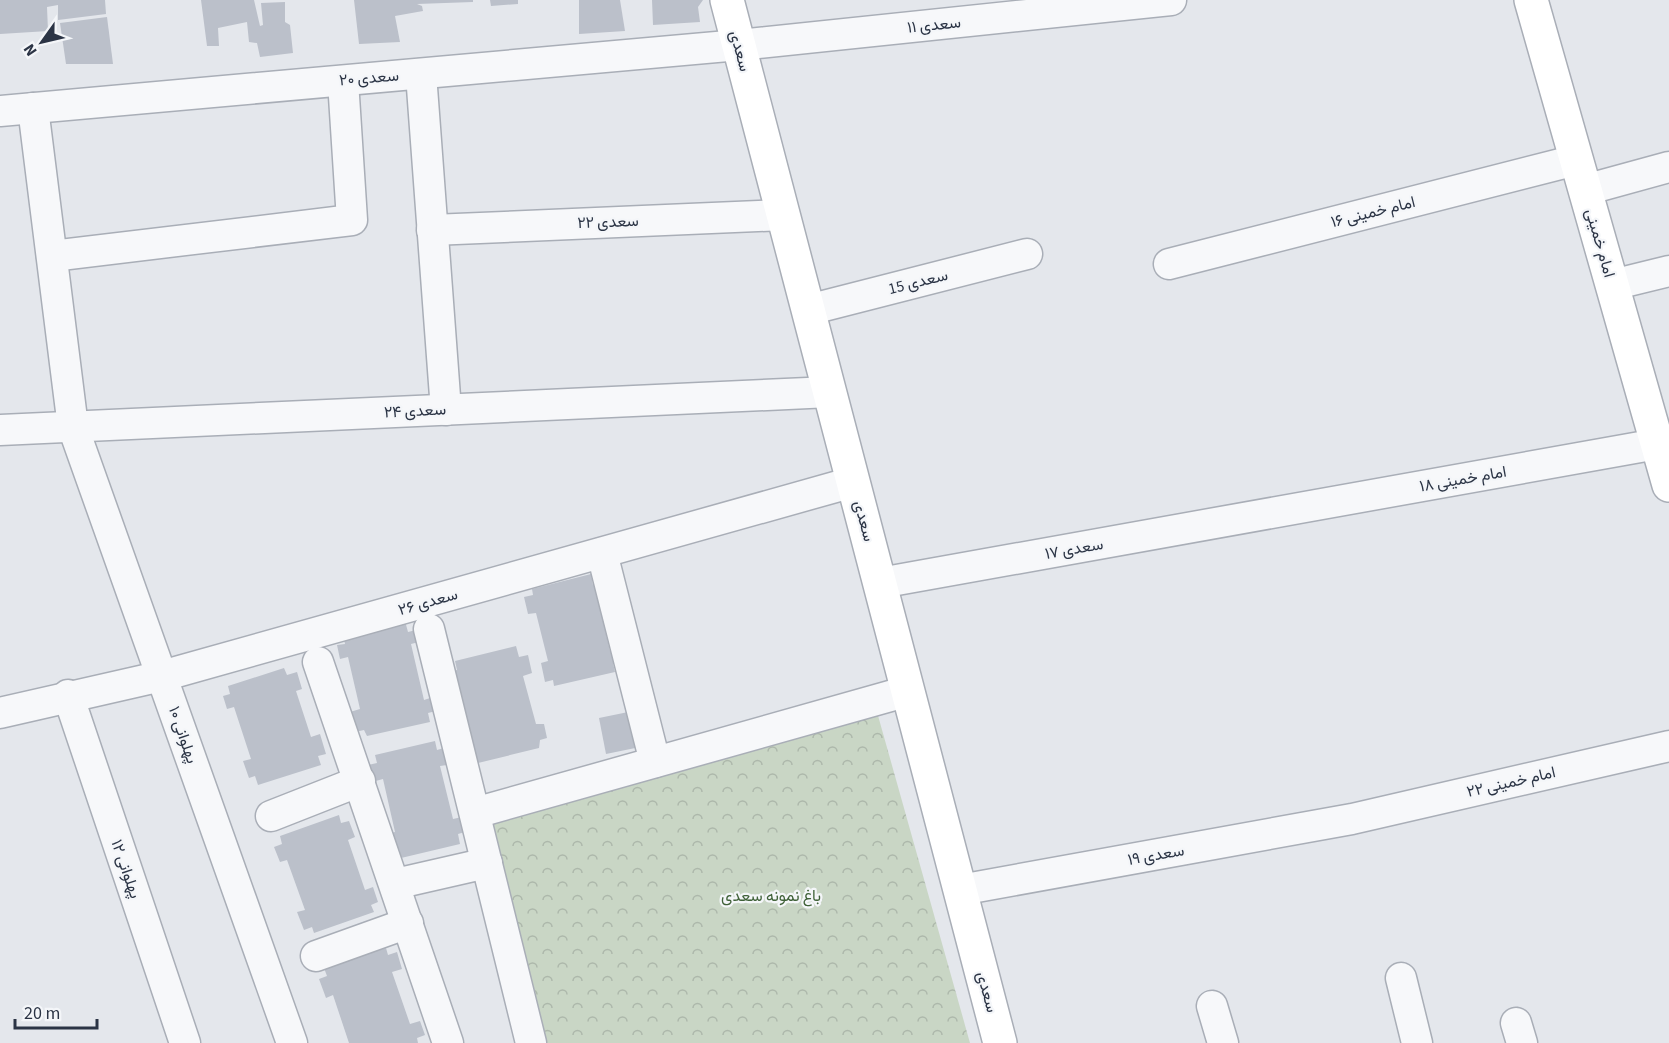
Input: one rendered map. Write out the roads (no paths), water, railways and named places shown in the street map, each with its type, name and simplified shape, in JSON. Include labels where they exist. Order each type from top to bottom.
[{"type":"main road","name":"سعدی","points":[[727,0],[1000,1043]]},
{"type":"main road","name":"امام خمینی","points":[[1531,0],[1669,485]]},
{"type":"street","name":"سعدی ۱۱","points":[[739,45],[1171,0]]},
{"type":"street","name":"سعدی ۲۰","points":[[0,111],[739,45]]},
{"type":"street","points":[[421,74],[446,410]]},
{"type":"street","points":[[52,256],[352,220],[343,81]]},
{"type":"street","name":"پهلوانی ۱۰","points":[[33,108],[74,427],[292,1043]]},
{"type":"street","name":"امام خمینی ۱۶","points":[[1169,264],[1580,175],[1669,167]]},
{"type":"street","name":"سعدی ۲۲","points":[[432,230],[783,215]]},
{"type":"street","name":"سعدی 15","points":[[808,310],[1027,254]]},
{"type":"street","points":[[1612,285],[1669,271]]},
{"type":"street","name":"سعدی ۲۴","points":[[0,430],[830,392]]},
{"type":"street","name":"امام خمینی ۱۸","points":[[1268,514],[1657,444]]},
{"type":"street","name":"سعدی ۲۶","points":[[0,713],[68,695],[162,676],[853,482]]},
{"type":"street","name":"سعدی ۱۷","points":[[880,583],[1268,514]]},
{"type":"street","points":[[602,553],[655,762]]},
{"type":"street","points":[[429,629],[531,1043]]},
{"type":"street","points":[[318,662],[448,1043]]},
{"type":"street","points":[[475,813],[908,691]]},
{"type":"street","name":"پهلوانی ۱۲","points":[[68,695],[185,1043]]},
{"type":"street","name":"امام خمینی ۲۲","points":[[1352,819],[1669,746]]},
{"type":"street","points":[[271,816],[360,781]]},
{"type":"street","name":"سعدی ۱۹","points":[[960,890],[1352,819]]},
{"type":"street","points":[[395,884],[487,863]]},
{"type":"street","points":[[316,956],[408,924]]},
{"type":"street","points":[[1401,978],[1417,1043]]},
{"type":"street","points":[[1212,1006],[1223,1043]]},
{"type":"park label","name":"باغ نمونه سعدی","points":[[771,896]]}]
